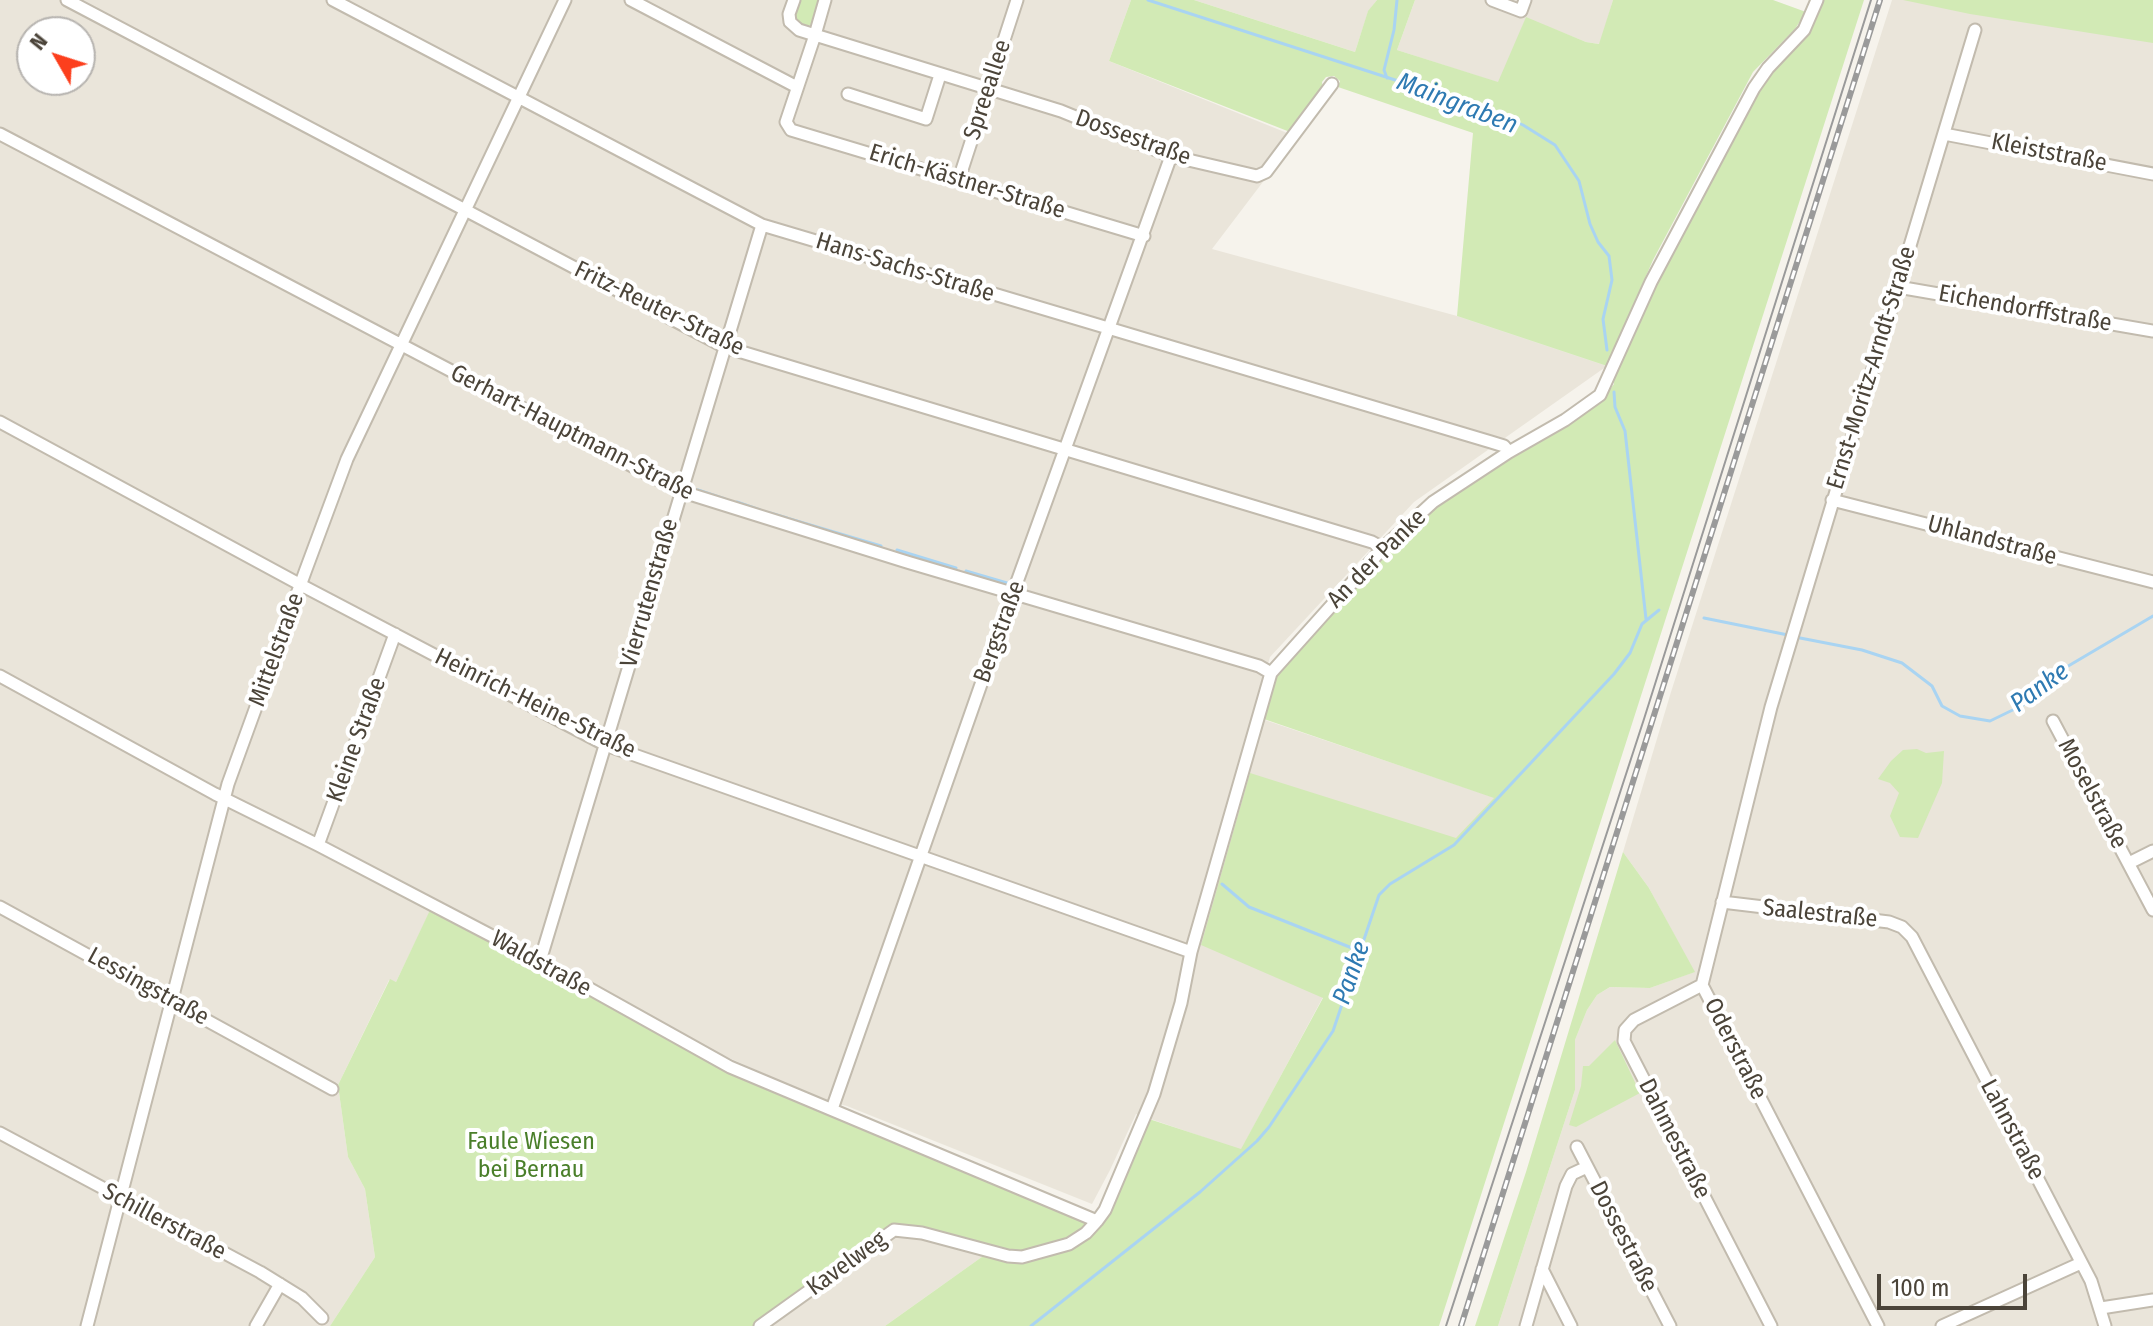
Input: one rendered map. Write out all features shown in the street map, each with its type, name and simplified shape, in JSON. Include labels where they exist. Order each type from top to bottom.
[{"type":"street","name":"Fritz-Reuter-Straße","points":[[67,0],[725,347],[1372,542],[1383,548]]},
{"type":"street","name":"Hans-Sachs-Straße","points":[[333,0],[762,225],[1491,442],[1504,446],[1509,452]]},
{"type":"street","points":[[631,0],[797,87],[825,0]]},
{"type":"street","name":"Dossestraße","points":[[794,0],[789,14],[790,22],[799,30],[1061,111],[1171,156],[1257,176],[1266,172],[1332,84]]},
{"type":"street","name":"Spreeallee","points":[[959,179],[1017,0]]},
{"type":"street","points":[[1492,0],[1523,5]]},
{"type":"street","name":"An der Panke","points":[[1097,1221],[1105,1210],[1154,1094],[1271,673],[1383,548],[1433,502],[1600,395],[1651,282],[1754,88],[1768,68],[1804,30],[1817,0]]},
{"type":"street","name":"Mittelstraße","points":[[87,1326],[224,799],[301,585],[347,459],[563,4]]},
{"type":"street","name":"Ernst-Moritz-Arndt-Straße","points":[[1771,707],[1975,30]]},
{"type":"street","points":[[848,94],[926,119],[940,75]]},
{"type":"street","name":"Erich-Kästner-Straße","points":[[797,87],[786,122],[791,130],[1144,236]]},
{"type":"street","name":"Gerhart-Hauptmann-Straße","points":[[0,134],[680,491],[1259,666],[1271,673]]},
{"type":"street","name":"Kleiststraße","points":[[1944,134],[2153,174]]},
{"type":"street","name":"Bergstraße","points":[[832,1109],[1013,593],[1171,156]]},
{"type":"street","name":"Vierrutenstraße","points":[[540,961],[762,225]]},
{"type":"street","name":"Eichendorffstraße","points":[[1898,287],[2153,331]]},
{"type":"street","name":"Heinrich-Heine-Straße","points":[[0,422],[606,745],[1191,952]]},
{"type":"street","name":"Uhlandstraße","points":[[1832,500],[2153,582]]},
{"type":"street","name":"Kleine Straße","points":[[318,845],[395,634]]},
{"type":"street","name":"Waldstraße","points":[[0,676],[224,799],[540,961],[730,1067],[1097,1221]]},
{"type":"street","name":"Oderstraße","points":[[1771,707],[1702,985],[1878,1326]]},
{"type":"street","name":"Moselstraße","points":[[2053,721],[2153,910]]},
{"type":"street","points":[[2129,863],[2153,851]]},
{"type":"street","name":"Saalestraße","points":[[1722,902],[1889,922],[1902,927],[1912,937]]},
{"type":"street","name":"Lessingstraße","points":[[0,907],[332,1089]]},
{"type":"street","name":"Lahnstraße","points":[[1912,937],[2081,1263],[2101,1308],[2105,1326]]},
{"type":"street","name":"Dahmestraße","points":[[1702,985],[1634,1020],[1625,1030],[1624,1041],[1771,1326]]},
{"type":"street","name":"Schillerstraße","points":[[0,1133],[280,1284],[302,1298],[322,1318]]},
{"type":"street","name":"Dossestraße","points":[[1577,1147],[1670,1326]]},
{"type":"street","points":[[1526,1326],[1566,1186],[1572,1174],[1587,1167]]},
{"type":"street","name":"Kavelweg","points":[[760,1326],[894,1230],[922,1233],[1022,1257],[1069,1244],[1097,1221]]},
{"type":"street","points":[[1942,1326],[2081,1263]]},
{"type":"street","points":[[1542,1269],[1571,1326]]},
{"type":"street","points":[[256,1326],[280,1284]]},
{"type":"street","points":[[2101,1308],[2153,1300]]},
{"type":"shaded area","points":[[0,0],[1131,0],[1109,61],[1297,137],[1212,249],[1457,316],[1607,366],[1414,502],[1270,657],[1253,716],[1496,798],[1323,997],[1241,1150],[1136,1114],[1092,1204],[847,1106],[823,1100],[709,1049],[554,962],[435,901],[396,982],[389,980],[338,1085],[348,1157],[365,1189],[375,1257],[330,1326],[0,1326]]},
{"type":"shaded area","points":[[1194,0],[1377,0],[1368,12],[1355,52]]},
{"type":"shaded area","points":[[1415,0],[1613,0],[1600,44],[1586,42],[1526,18],[1499,83],[1397,50]]},
{"type":"shaded area","points":[[1892,0],[2153,0],[2153,1326],[1498,1326],[1575,1090],[1575,1040],[1587,1010],[1597,995],[1610,987],[1650,988],[1694,972],[1649,888],[1623,852]]},
{"type":"shaded area","points":[[886,1233],[897,1238],[914,1237],[986,1254],[885,1326],[683,1326]]},
{"type":"green space","points":[[797,0],[822,0],[815,21],[810,25],[800,27],[793,18]]},
{"type":"green space","points":[[1131,0],[1194,0],[1355,52],[1368,11],[1377,0],[1415,0],[1397,50],[1498,82],[1526,17],[1586,42],[1599,44],[1613,0],[1773,0],[1806,12],[1795,29],[1753,72],[1653,260],[1607,366],[1457,316],[1473,133],[1338,87],[1340,81],[1334,76],[1326,77],[1322,82],[1323,90],[1290,132],[1109,61]]},
{"type":"green space","name":"Faule Wiesen bei Bernau","points":[[1821,0],[1864,0],[1439,1326],[885,1326],[986,1254],[895,1227],[755,1326],[330,1326],[375,1257],[365,1189],[348,1157],[338,1085],[390,979],[396,982],[431,908],[539,964],[626,1016],[728,1070],[1096,1227],[1149,1119],[1241,1149],[1323,998],[1201,945],[1250,773],[1456,838],[1494,798],[1261,718],[1279,668],[1388,547],[1434,507],[1501,462],[1556,431],[1607,393],[1614,384],[1638,319],[1755,94],[1772,69],[1801,40],[1814,21]]},
{"type":"green space","points":[[1903,0],[2153,0],[2153,43],[1970,14]]},
{"type":"green space","points":[[1917,749],[1926,753],[1944,751],[1942,783],[1918,838],[1900,837],[1890,816],[1899,793],[1890,783],[1878,779],[1903,750]]},
{"type":"green space","points":[[1623,852],[1649,888],[1695,972],[1650,988],[1610,987],[1597,995],[1587,1010],[1575,1040],[1575,1090],[1498,1326],[1475,1326],[1526,1172]]},
{"type":"green space","points":[[1615,1040],[1640,1093],[1576,1127],[1569,1125],[1581,1086],[1583,1066],[1589,1066]]},
{"type":"waterway","name":"Maingraben","points":[[1148,0],[1491,111],[1523,125],[1555,145],[1579,181],[1590,224],[1609,256],[1612,280],[1603,319],[1607,350]]},
{"type":"waterway","points":[[1387,78],[1384,70],[1394,30],[1397,0]]},
{"type":"waterway","name":"Maingraben","points":[[1614,392],[1615,407],[1625,431],[1646,619]]},
{"type":"waterway","points":[[698,490],[725,499]]},
{"type":"waterway","points":[[737,502],[760,510]]},
{"type":"waterway","points":[[770,513],[787,518]]},
{"type":"waterway","points":[[790,519],[881,546]]},
{"type":"waterway","points":[[897,550],[956,568]]},
{"type":"waterway","points":[[966,571],[1007,583]]},
{"type":"waterway","name":"Panke","points":[[1031,1326],[1200,1192],[1257,1141],[1333,1031],[1379,895],[1390,884],[1454,845],[1614,674],[1630,653],[1642,624],[1659,610]]},
{"type":"waterway","name":"Panke","points":[[1795,637],[1862,650],[1902,663],[1932,686],[1942,706],[1960,716],[1990,721],[2023,705],[2053,675],[2153,616]]},
{"type":"waterway","name":"Panke","points":[[1704,618],[1788,635]]},
{"type":"waterway","points":[[1222,884],[1249,907],[1357,950]]},
{"type":"tram line","points":[[1446,1326],[1644,719],[1871,0]]},
{"type":"railway","points":[[1461,1326],[1880,0]]}]
